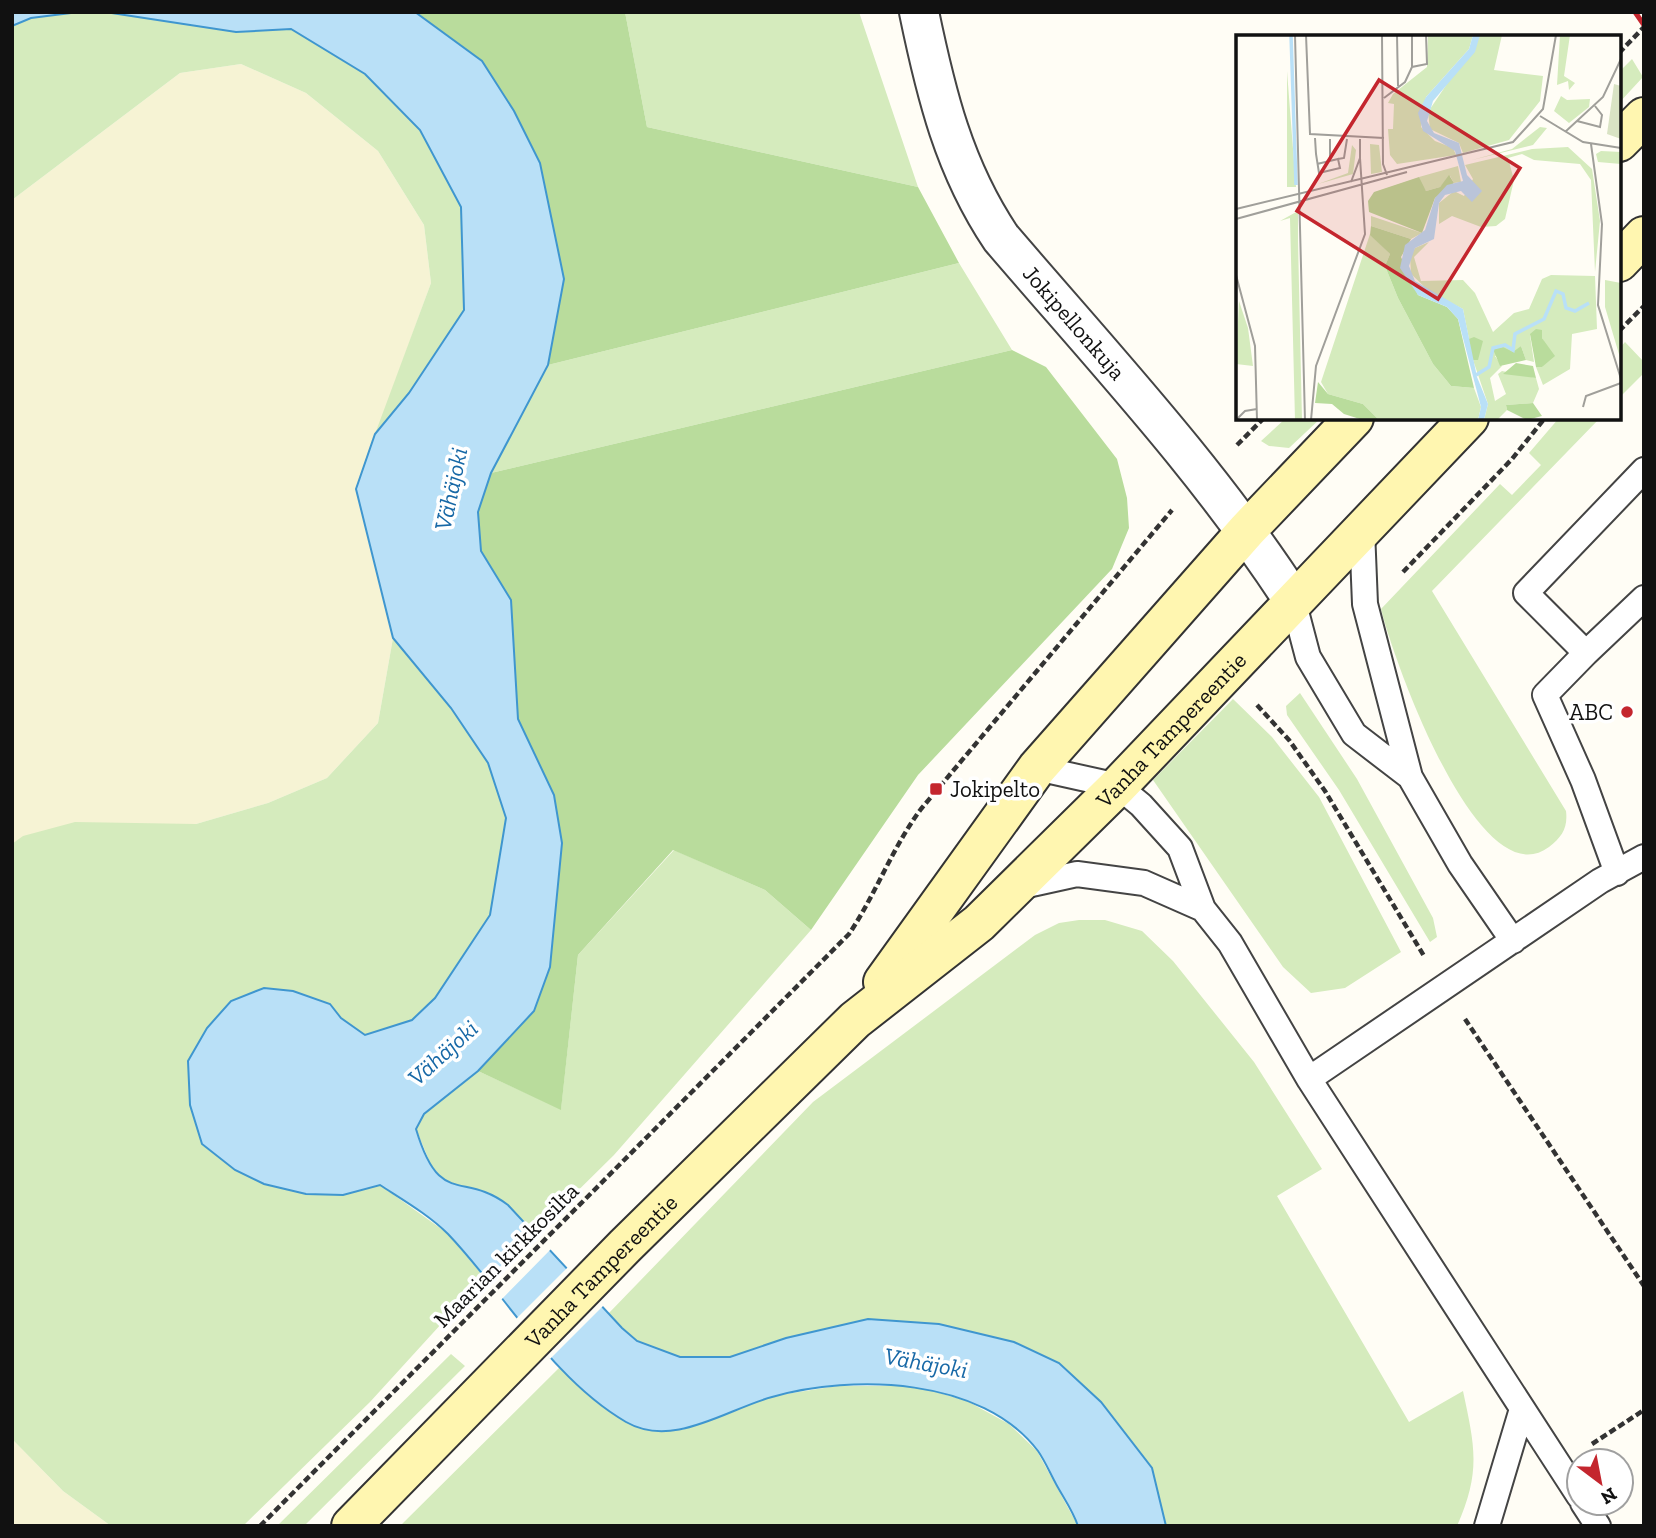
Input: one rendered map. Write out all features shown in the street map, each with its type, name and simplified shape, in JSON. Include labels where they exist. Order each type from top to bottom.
[{"type":"main road","points":[[1621,140],[1644,117]]},
{"type":"main road","points":[[1621,260],[1644,236]]},
{"type":"main road","name":"Vanha Tampereentie","points":[[855,1020],[1037,768],[1247,530],[1352,420]]},
{"type":"main road","name":"Vanha Tampereentie","points":[[351,1526],[625,1245],[855,1020],[979,923],[1118,786],[1227,676],[1293,600],[1467,420]]},
{"type":"street","name":"Jokipellonkuja","points":[[919,12],[958,163],[977,202],[1001,238],[1206,476],[1247,530],[1293,600]]},
{"type":"lane","points":[[1586,653],[1526,593],[1644,470]]},
{"type":"lane","points":[[1362,530],[1365,604],[1410,777],[1460,864],[1513,941]]},
{"type":"lane","points":[[1617,873],[1583,780],[1545,695],[1644,598]]},
{"type":"lane","points":[[1293,600],[1308,657],[1354,734],[1410,777]]},
{"type":"lane","points":[[1037,768],[1118,786],[1142,805],[1180,848],[1203,909],[1230,943],[1309,1079],[1565,1475]]},
{"type":"lane","points":[[1309,1079],[1513,941],[1644,857]]},
{"type":"lane","points":[[1016,887],[1077,874],[1144,883],[1203,909]]},
{"type":"lane","points":[[1487,1526],[1522,1409]]},
{"type":"path","points":[[1621,51],[1644,27]]},
{"type":"path","points":[[1621,329],[1644,306]]},
{"type":"path","points":[[1244,438],[1262,420]]},
{"type":"path","name":"Maarian kirkkosilta","points":[[260,1526],[849,934],[870,902],[903,833],[921,809],[1172,511]]},
{"type":"path","points":[[1559,1466],[1644,1410]]},
{"type":"shaded area","points":[[241,64],[306,93],[378,151],[424,225],[431,283],[356,489],[393,638],[378,723],[327,778],[268,803],[196,824],[136,824],[12,844],[12,200],[180,73]]},
{"type":"shaded area","points":[[12,1439],[63,1491],[111,1526],[12,1526]]},
{"type":"green space","points":[[79,12],[105,12],[236,32],[291,29],[365,74],[420,130],[461,206],[464,310],[409,393],[375,434],[431,283],[424,225],[378,151],[306,93],[241,64],[180,73],[12,200],[12,26],[31,18]]},
{"type":"green space","points":[[415,12],[625,12],[647,127],[918,187],[959,263],[548,365],[564,279],[540,163],[514,111],[482,61]]},
{"type":"green space","points":[[625,12],[859,12],[918,187],[647,127]]},
{"type":"green space","points":[[1632,59],[1643,77],[1621,101],[1621,70]]},
{"type":"green space","points":[[959,263],[1012,350],[491,473],[548,365]]},
{"type":"green space","points":[[1625,342],[1644,362],[1644,373],[1621,396],[1621,347]]},
{"type":"green space","points":[[1012,350],[1046,367],[1117,459],[1127,498],[1129,528],[1112,569],[918,775],[811,930],[765,890],[673,850],[578,955],[561,1110],[478,1071],[533,1011],[550,967],[562,843],[554,795],[518,719],[511,600],[481,551],[478,512],[491,473]]},
{"type":"green space","points":[[1284,420],[1319,420],[1289,448],[1269,446],[1261,441]]},
{"type":"green space","points":[[1557,420],[1598,420],[1432,591],[1566,811],[1565,827],[1557,840],[1549,847],[1522,854],[1494,839],[1468,807],[1442,765],[1402,673],[1381,609],[1500,484],[1512,495],[1541,465],[1529,453]]},
{"type":"green space","points":[[393,638],[451,708],[488,763],[506,819],[490,915],[435,998],[412,1020],[365,1036],[341,1018],[330,1004],[343,1195],[380,1185],[447,1233],[484,1277],[370,1402],[243,1526],[111,1526],[63,1491],[12,1439],[12,844],[23,836],[75,822],[196,824],[268,803],[327,778],[378,723]]},
{"type":"green space","points":[[1300,693],[1357,779],[1433,918],[1437,937],[1430,942],[1339,790],[1287,715],[1286,706]]},
{"type":"green space","points":[[1233,699],[1272,737],[1319,797],[1401,952],[1345,988],[1311,993],[1283,967],[1153,780]]},
{"type":"green space","points":[[674,850],[765,890],[811,930],[614,1155],[534,1234],[508,1205],[447,1184],[431,1165],[416,1129],[424,1114],[478,1071],[561,1109],[578,955]]},
{"type":"green space","points":[[1105,920],[1142,931],[1173,961],[1254,1062],[1322,1169],[1277,1196],[1409,1422],[1463,1391],[1474,1459],[1470,1490],[1457,1526],[1166,1526],[1152,1468],[1101,1402],[786,1338],[730,1357],[680,1357],[637,1341],[608,1314],[813,1102],[1035,935],[1059,923]]},
{"type":"green space","points":[[451,1354],[465,1366],[304,1526],[277,1526]]},
{"type":"green space","points":[[561,1366],[590,1393],[682,1430],[773,1396],[837,1386],[915,1386],[967,1401],[1009,1424],[1037,1451],[1078,1526],[400,1526]]},
{"type":"water","points":[[12,12],[79,12],[31,18],[12,26]]},
{"type":"water","name":"Vähäjoki","points":[[105,12],[415,12],[482,61],[514,111],[540,163],[564,279],[548,365],[491,473],[478,512],[481,551],[511,600],[518,719],[554,795],[562,843],[550,967],[534,1011],[478,1071],[424,1114],[416,1129],[434,1170],[454,1184],[492,1195],[508,1205],[622,1328],[637,1341],[680,1357],[730,1357],[786,1338],[868,1319],[939,1324],[1014,1342],[1059,1363],[1101,1402],[1152,1468],[1166,1526],[1078,1526],[1041,1455],[1014,1426],[984,1408],[951,1395],[877,1384],[840,1385],[772,1397],[681,1429],[644,1429],[626,1422],[599,1404],[552,1360],[448,1234],[407,1202],[380,1185],[343,1195],[306,1194],[264,1184],[235,1170],[202,1144],[190,1105],[188,1061],[207,1028],[231,1001],[264,988],[293,991],[330,1004],[341,1018],[365,1035],[412,1020],[435,998],[490,915],[506,818],[488,763],[451,708],[393,638],[356,489],[375,434],[409,393],[464,310],[461,207],[420,130],[365,74],[291,29],[236,32]]},
{"type":"pier","points":[[538,1233],[552,1248],[500,1301],[487,1285]]},
{"type":"pier","points":[[569,1266],[604,1305],[550,1359],[516,1319]]},
{"type":"railway","points":[[1635,12],[1644,25]]},
{"type":"place","name":"ABC","points":[[1627,712]]},
{"type":"place","name":"Jokipelto","points":[[936,789]]}]
